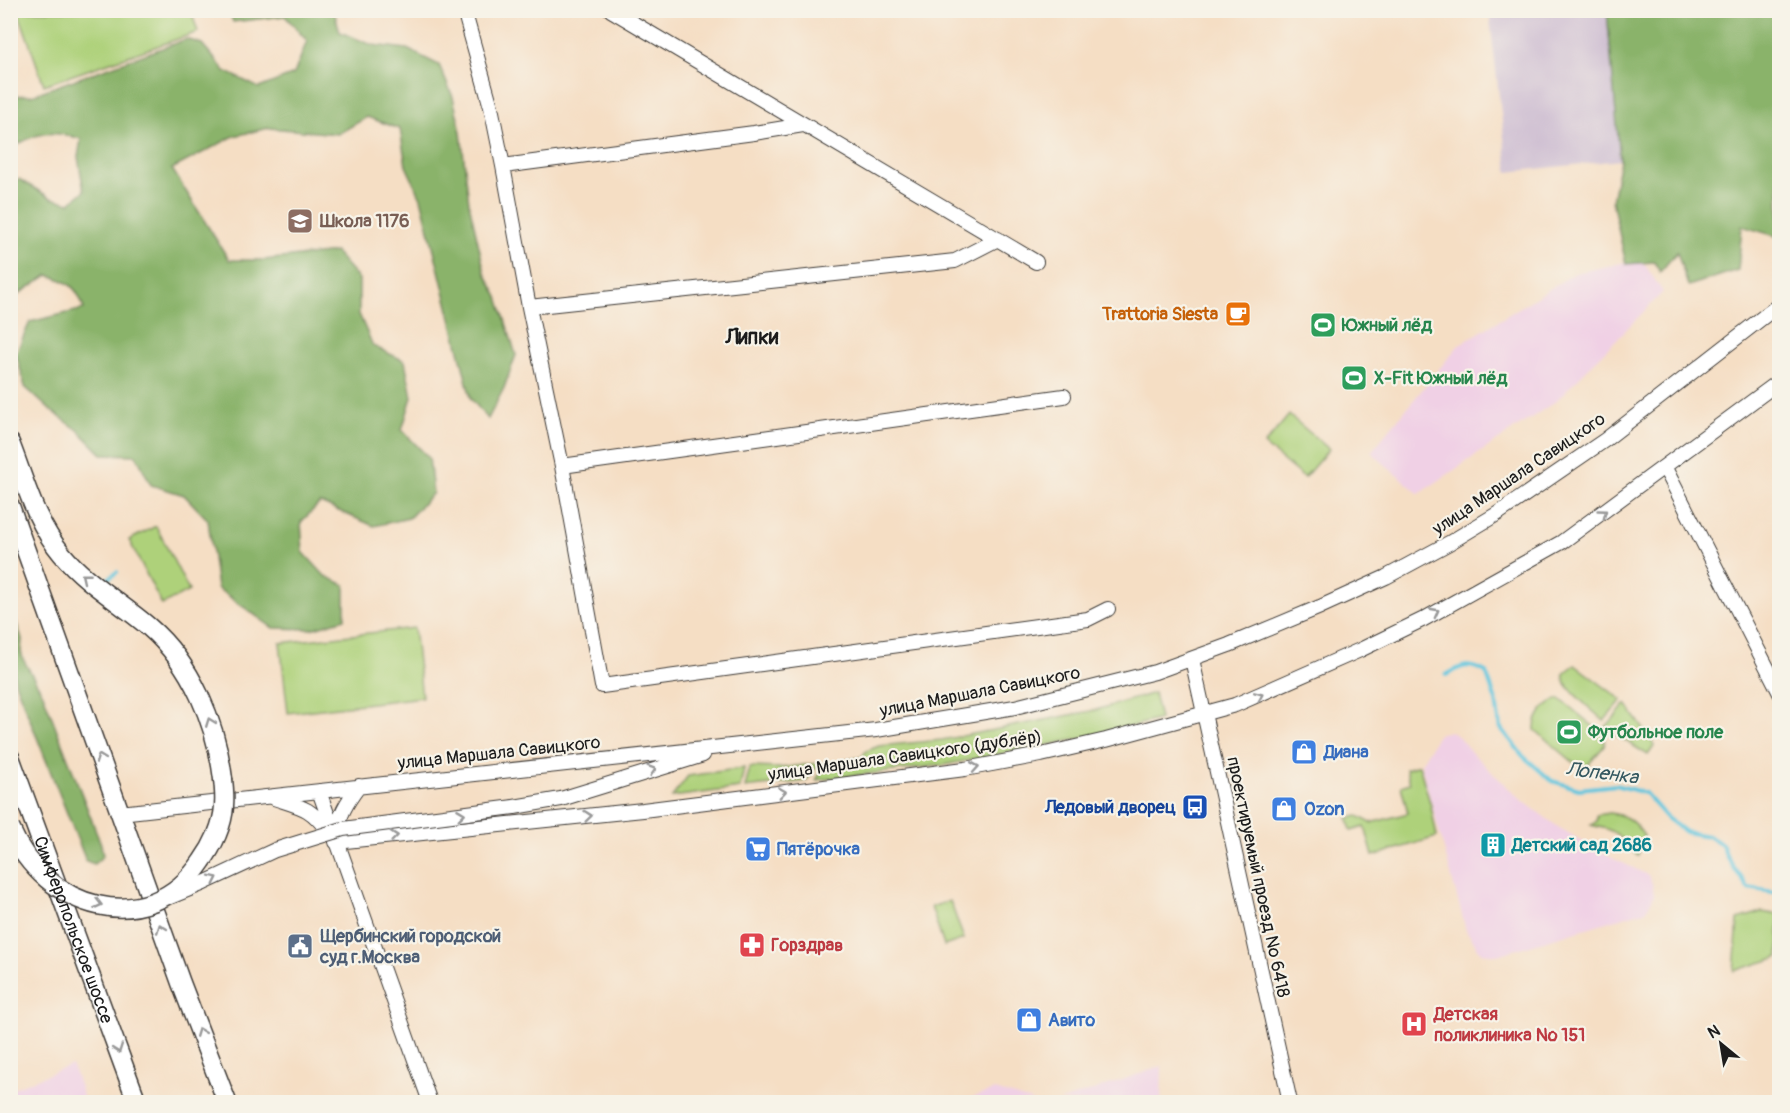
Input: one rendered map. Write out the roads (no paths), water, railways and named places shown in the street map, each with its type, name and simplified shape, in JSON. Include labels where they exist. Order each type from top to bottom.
[{"type":"main road","points":[[10,443],[34,509],[46,532],[61,553],[81,576],[151,628],[187,674],[211,725],[220,751],[224,808],[208,852],[193,875],[160,900],[130,908],[105,907],[74,898],[52,886],[27,860],[10,828]]},
{"type":"main road","points":[[10,506],[181,983],[227,1102]]},
{"type":"main road","name":"Симферопольское шоссе","points":[[10,757],[137,1102]]},
{"type":"street","points":[[464,10],[491,107],[562,466],[602,686],[1088,619],[1108,609]]},
{"type":"street","points":[[611,10],[1036,262]]},
{"type":"street","points":[[503,166],[803,125]]},
{"type":"street","points":[[529,307],[955,261],[998,239]]},
{"type":"street","name":"улица Маршала Савицкого","points":[[120,813],[137,813],[268,796],[876,730],[1015,707],[1155,672],[1320,607],[1375,582],[1488,520],[1605,440],[1779,304]]},
{"type":"street","name":"улица Маршала Савицкого (дублёр)","points":[[336,842],[643,810],[965,769],[1052,753],[1204,715],[1250,700],[1360,650],[1435,613],[1562,542],[1665,468],[1779,381]]},
{"type":"street","points":[[562,466],[1064,396]]},
{"type":"street","points":[[1665,468],[1779,693]]},
{"type":"street","name":"проектируемый проезд № 6418","points":[[1192,659],[1290,1102]]},
{"type":"street","points":[[160,900],[204,884],[274,850],[332,832],[514,807],[561,798],[733,745]]},
{"type":"street","points":[[336,842],[338,822],[345,806],[359,786]]},
{"type":"street","points":[[319,791],[430,1102]]},
{"type":"street","points":[[268,796],[308,810],[318,817],[336,842]]},
{"type":"waterway","name":"Лопенка","points":[[104,582],[117,572]]},
{"type":"waterway","name":"Лопенка","points":[[1446,675],[1465,666],[1486,672],[1496,701],[1500,727],[1523,756],[1552,781],[1579,789],[1616,785],[1645,793],[1667,818],[1685,832],[1708,836],[1722,844],[1726,856],[1748,888],[1780,893]]},
{"type":"place","name":"Школа 1176","points":[[300,221]]},
{"type":"place","name":"Trattoria Siesta","points":[[1238,314]]},
{"type":"place","name":"Южный лёд","points":[[1323,325]]},
{"type":"place","name":"X-Fit Южный лёд","points":[[1354,378]]},
{"type":"place","name":"Футбольное поле","points":[[1569,732]]},
{"type":"place","name":"Диана","points":[[1304,752]]},
{"type":"place","name":"Ледовый дворец","points":[[1195,807]]},
{"type":"place","name":"Ozon","points":[[1284,809]]},
{"type":"place","name":"Детский сад 2686","points":[[1493,845]]},
{"type":"place","name":"Пятёрочка","points":[[758,849]]},
{"type":"place","name":"Горздрав","points":[[752,945]]},
{"type":"place","name":"Щербинский городской суд г.Москва","points":[[300,946]]},
{"type":"place","name":"Авито","points":[[1029,1020]]},
{"type":"place","name":"Детская поликлиника № 151","points":[[1414,1024]]},
{"type":"district","name":"Липки","points":[[752,337]]}]
